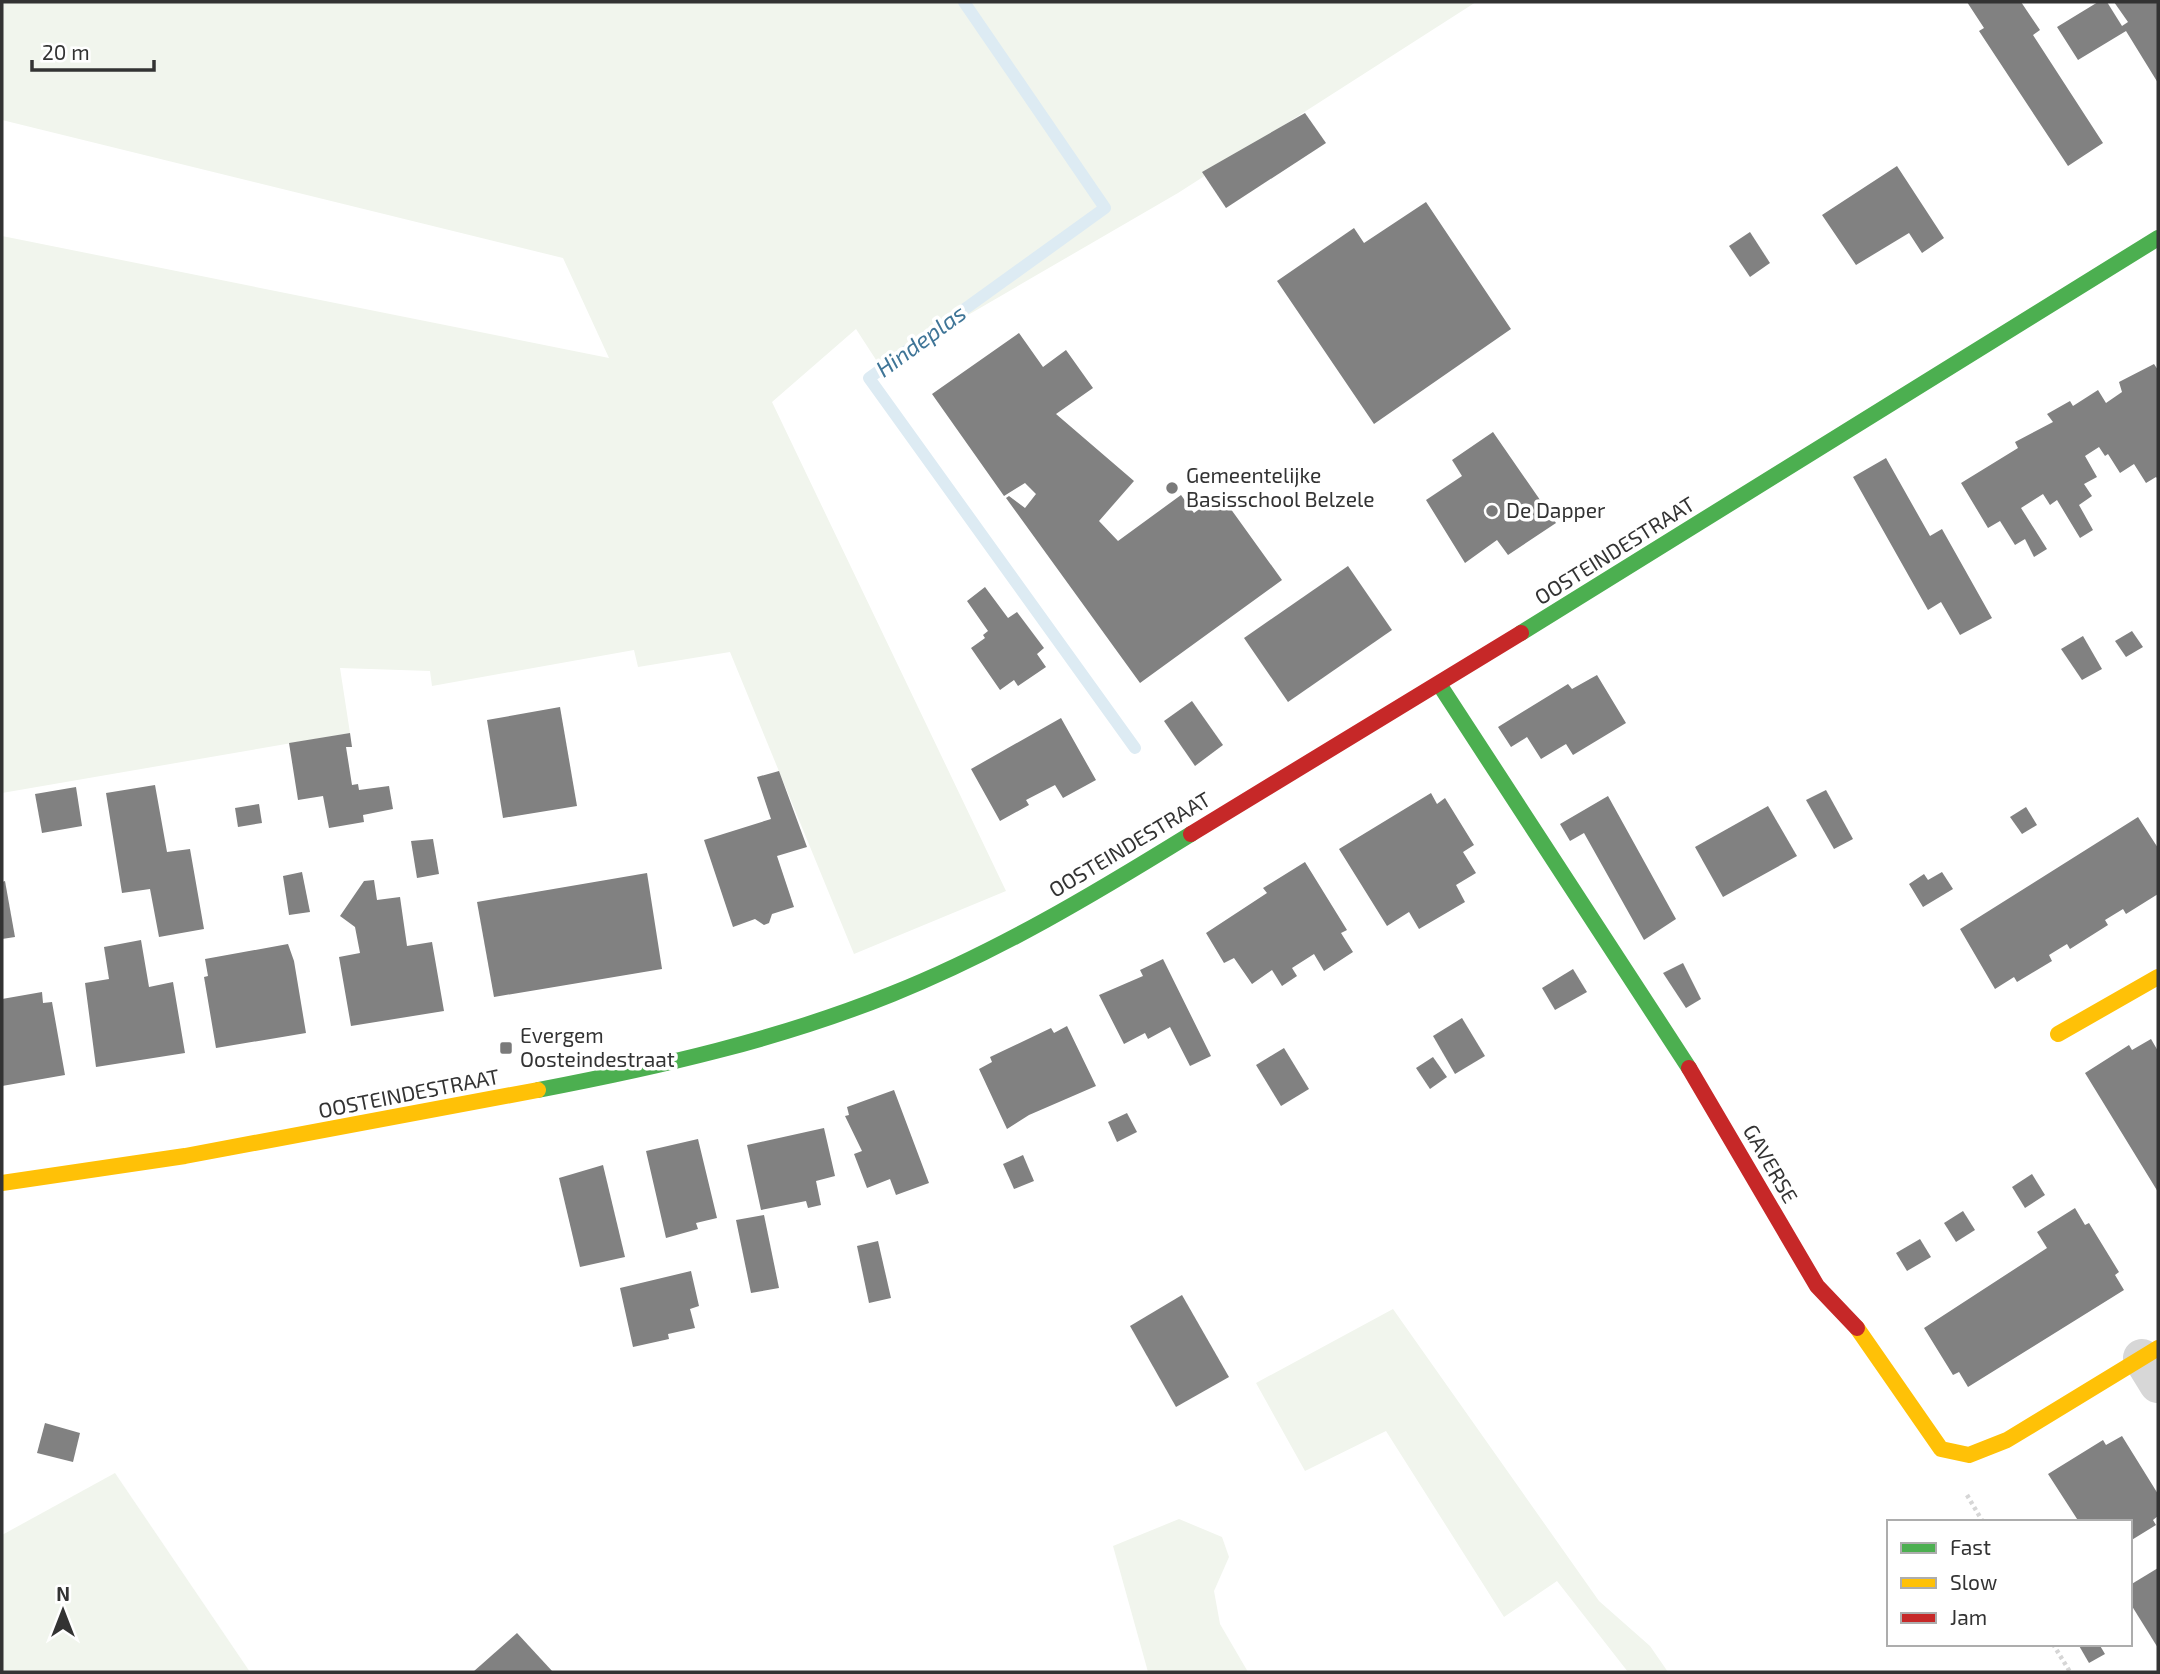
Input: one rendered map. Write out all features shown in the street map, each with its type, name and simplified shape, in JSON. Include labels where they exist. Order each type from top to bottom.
[{"type":"street","name":"OOSTEINDESTRAAT","points":[[2,1183],[281,1140],[641,1071],[745,1045],[859,1007],[943,973],[1034,929],[1323,751],[1439,684],[2158,238]]},
{"type":"street","name":"GAVERSE","points":[[1439,684],[1698,1081],[1817,1286],[1860,1331],[1941,1449],[1969,1455],[2007,1440],[2153,1364]]},
{"type":"street","points":[[2058,1034],[2158,977]]},
{"type":"path","points":[[2054,1646],[2070,1672]]},
{"type":"shaded area","points":[[2,2],[1476,2],[1178,193],[880,366],[856,329],[772,402],[1006,891],[854,954],[730,652],[638,667],[634,650],[432,686],[430,671],[340,668],[350,733],[2,793],[2,236],[609,358],[563,258],[2,120]]},
{"type":"shaded area","points":[[1393,1309],[1599,1601],[1650,1646],[1668,1672],[1628,1672],[1557,1581],[1504,1617],[1386,1431],[1305,1471],[1256,1383]]},
{"type":"shaded area","points":[[115,1473],[250,1672],[2,1672],[2,1535]]},
{"type":"shaded area","points":[[1179,1519],[1222,1537],[1229,1557],[1214,1591],[1220,1624],[1248,1672],[1148,1672],[1113,1546]]},
{"type":"building","points":[[1967,2],[2021,2],[2040,30],[2033,35],[2103,143],[2068,166],[1979,31],[1984,28]]},
{"type":"building","points":[[2098,2],[2107,2],[2122,26],[2128,22],[2114,2],[2158,2],[2158,83],[2126,31],[2078,60],[2057,27]]},
{"type":"building","points":[[1305,113],[1326,143],[1226,208],[1202,172]]},
{"type":"building","points":[[1897,166],[1944,238],[1922,253],[1909,233],[1856,265],[1822,215]]},
{"type":"building","points":[[1426,202],[1511,329],[1374,424],[1277,281],[1354,228],[1364,243]]},
{"type":"building","points":[[1750,232],[1770,263],[1750,277],[1729,246]]},
{"type":"building","points":[[1019,333],[1043,367],[1066,350],[1093,388],[1056,414],[1134,481],[1099,521],[1118,541],[1181,495],[1194,513],[1220,494],[1282,580],[1140,683],[1006,498],[1009,496],[1025,508],[1036,494],[1025,483],[1004,496],[932,394]]},
{"type":"building","points":[[2154,364],[2158,370],[2158,479],[2156,477],[2146,483],[2134,464],[2120,473],[2108,454],[2105,456],[2099,447],[2085,456],[2097,477],[2084,484],[2092,496],[2079,505],[2093,530],[2080,538],[2057,500],[2050,505],[2043,494],[2021,508],[2047,549],[2034,557],[2025,539],[2015,545],[2000,521],[1988,528],[1961,483],[2018,448],[2015,442],[2053,422],[2047,414],[2070,401],[2073,406],[2098,390],[2106,403],[2122,392],[2119,382]]},
{"type":"building","points":[[1493,432],[1556,523],[1508,555],[1497,540],[1465,563],[1426,500],[1462,476],[1452,460]]},
{"type":"building","points":[[1886,458],[1930,536],[1942,529],[1992,618],[1960,635],[1941,602],[1928,610],[1853,477]]},
{"type":"building","points":[[1348,566],[1392,630],[1288,702],[1244,638]]},
{"type":"building","points":[[985,587],[1008,618],[1017,612],[1044,648],[1037,654],[1046,667],[1018,686],[1014,680],[1000,690],[971,648],[985,638],[983,635],[988,631],[967,601]]},
{"type":"building","points":[[2132,631],[2143,647],[2126,657],[2115,641]]},
{"type":"building","points":[[2083,636],[2102,669],[2082,680],[2061,649]]},
{"type":"building","points":[[1597,675],[1626,723],[1573,755],[1566,744],[1541,759],[1527,737],[1511,747],[1498,727],[1568,684],[1572,689]]},
{"type":"building","points":[[1192,701],[1223,745],[1195,766],[1164,721]]},
{"type":"building","points":[[560,707],[577,806],[503,818],[487,720]]},
{"type":"building","points":[[1061,718],[1096,780],[1063,798],[1055,785],[1026,800],[1029,805],[1000,821],[971,769]]},
{"type":"building","points":[[350,733],[352,747],[346,747],[352,785],[358,784],[359,790],[389,786],[393,809],[363,815],[364,822],[329,828],[323,796],[298,800],[289,743]]},
{"type":"building","points":[[779,771],[807,847],[777,856],[794,907],[772,914],[769,923],[764,925],[755,919],[733,927],[704,840],[771,819],[757,777]]},
{"type":"building","points":[[155,785],[167,852],[190,849],[204,929],[159,937],[150,889],[122,893],[106,793]]},
{"type":"building","points":[[76,787],[82,826],[42,833],[35,794]]},
{"type":"building","points":[[1826,790],[1853,839],[1834,849],[1806,800]]},
{"type":"building","points":[[1431,793],[1437,804],[1445,798],[1474,845],[1463,852],[1476,873],[1456,885],[1465,902],[1419,929],[1409,912],[1387,926],[1339,849]]},
{"type":"building","points":[[1608,796],[1676,919],[1644,940],[1584,833],[1570,841],[1560,824]]},
{"type":"building","points":[[259,804],[262,823],[238,827],[235,808]]},
{"type":"building","points":[[1768,806],[1797,856],[1723,897],[1695,847]]},
{"type":"building","points":[[2026,807],[2037,825],[2022,834],[2010,817]]},
{"type":"building","points":[[2138,817],[2158,848],[2158,894],[2126,914],[2123,909],[2105,920],[2108,925],[2070,949],[2067,944],[2049,955],[2052,961],[2017,982],[2014,977],[1995,989],[1960,929]]},
{"type":"building","points":[[433,839],[439,874],[417,878],[411,841]]},
{"type":"building","points":[[1305,862],[1347,930],[1341,933],[1353,952],[1324,971],[1314,954],[1292,968],[1297,976],[1282,986],[1272,970],[1252,984],[1234,958],[1224,963],[1206,933],[1267,893],[1263,888]]},
{"type":"building","points":[[302,872],[310,912],[289,915],[283,876]]},
{"type":"building","points":[[1942,872],[1953,889],[1923,907],[1909,884],[1924,874],[1928,880]]},
{"type":"building","points":[[647,873],[662,969],[494,997],[477,902]]},
{"type":"building","points":[[374,880],[377,900],[400,897],[407,946],[432,942],[444,1011],[351,1026],[339,957],[360,953],[355,927],[340,916],[364,881]]},
{"type":"building","points":[[5,881],[15,937],[2,939],[2,882]]},
{"type":"building","points":[[141,940],[149,987],[173,982],[185,1053],[96,1067],[85,983],[109,979],[104,947]]},
{"type":"building","points":[[288,944],[294,961],[306,1033],[216,1048],[204,977],[208,976],[205,959]]},
{"type":"building","points":[[1163,959],[1211,1056],[1190,1066],[1170,1027],[1148,1039],[1145,1033],[1124,1044],[1099,995],[1143,976],[1140,970]]},
{"type":"building","points":[[1683,963],[1701,999],[1686,1008],[1663,973]]},
{"type":"building","points":[[1573,969],[1587,992],[1555,1010],[1542,988]]},
{"type":"building","points":[[42,992],[43,1003],[52,1002],[65,1075],[2,1086],[2,999]]},
{"type":"building","points":[[1462,1018],[1485,1056],[1455,1074],[1433,1036]]},
{"type":"building","points":[[1067,1026],[1096,1086],[1029,1115],[1007,1129],[979,1069],[992,1062],[990,1057],[1051,1028],[1054,1033]]},
{"type":"building","points":[[2151,1039],[2158,1051],[2158,1192],[2085,1073],[2129,1045],[2132,1050]]},
{"type":"building","points":[[1284,1048],[1309,1089],[1281,1106],[1256,1065]]},
{"type":"building","points":[[1433,1057],[1447,1077],[1430,1089],[1416,1068]]},
{"type":"building","points":[[894,1090],[929,1183],[896,1195],[890,1179],[867,1188],[854,1154],[862,1151],[845,1116],[849,1115],[847,1107]]},
{"type":"building","points":[[1127,1113],[1137,1132],[1117,1142],[1108,1122]]},
{"type":"building","points":[[824,1128],[835,1176],[816,1181],[821,1205],[808,1208],[806,1201],[761,1210],[747,1145]]},
{"type":"building","points":[[698,1139],[717,1218],[696,1223],[698,1229],[666,1238],[646,1151]]},
{"type":"building","points":[[1023,1155],[1034,1181],[1014,1189],[1003,1164]]},
{"type":"building","points":[[603,1165],[625,1257],[580,1267],[559,1178]]},
{"type":"building","points":[[2032,1174],[2045,1195],[2025,1208],[2012,1187]]},
{"type":"building","points":[[2075,1208],[2085,1225],[2089,1223],[2119,1272],[2115,1275],[2124,1290],[1968,1387],[1959,1372],[1953,1375],[1924,1328],[2047,1248],[2037,1232]]},
{"type":"building","points":[[1963,1211],[1975,1230],[1956,1242],[1944,1223]]},
{"type":"building","points":[[764,1215],[779,1288],[751,1293],[736,1220]]},
{"type":"building","points":[[1920,1239],[1931,1257],[1907,1271],[1896,1253]]},
{"type":"building","points":[[878,1241],[891,1298],[869,1303],[857,1246]]},
{"type":"building","points":[[691,1271],[699,1306],[690,1309],[695,1328],[668,1334],[669,1339],[633,1347],[620,1288]]},
{"type":"building","points":[[1182,1295],[1229,1377],[1176,1407],[1130,1326]]},
{"type":"building","points":[[45,1423],[80,1433],[73,1462],[37,1453]]},
{"type":"building","points":[[2122,1436],[2158,1494],[2158,1516],[2153,1520],[2156,1525],[2132,1540],[2132,1520],[2078,1520],[2048,1474],[2103,1440],[2106,1445]]},
{"type":"building","points":[[2158,1568],[2158,1648],[2132,1606],[2132,1584]]},
{"type":"building","points":[[517,1633],[553,1672],[473,1672]]},
{"type":"building","points":[[2079,1646],[2100,1646],[2105,1654],[2089,1663]]},
{"type":"waterway","name":"Hindeplas","points":[[964,2],[1105,208],[869,378],[1135,748]]},
{"type":"traffic: fast","points":[[1521,633],[2158,238]]},
{"type":"traffic: fast","points":[[1439,684],[1689,1068]]},
{"type":"traffic: fast","points":[[538,1090],[628,1072],[762,1039],[892,994],[1007,941],[1191,834]]},
{"type":"traffic: slow","points":[[2058,1034],[2158,977]]},
{"type":"traffic: slow","points":[[2,1183],[185,1156],[538,1090]]},
{"type":"traffic: slow","points":[[1857,1328],[1941,1449],[1969,1455],[2007,1440],[2158,1348]]},
{"type":"traffic: jam","points":[[1191,834],[1521,633]]},
{"type":"traffic: jam","points":[[1689,1068],[1817,1286],[1857,1328]]},
{"type":"place","name":"Gemeentelijke Basisschool Belzele","points":[[1172,488]]},
{"type":"place","name":"De Dapper","points":[[1492,511]]},
{"type":"place","name":"Evergem Oosteindestraat","points":[[506,1048]]}]
